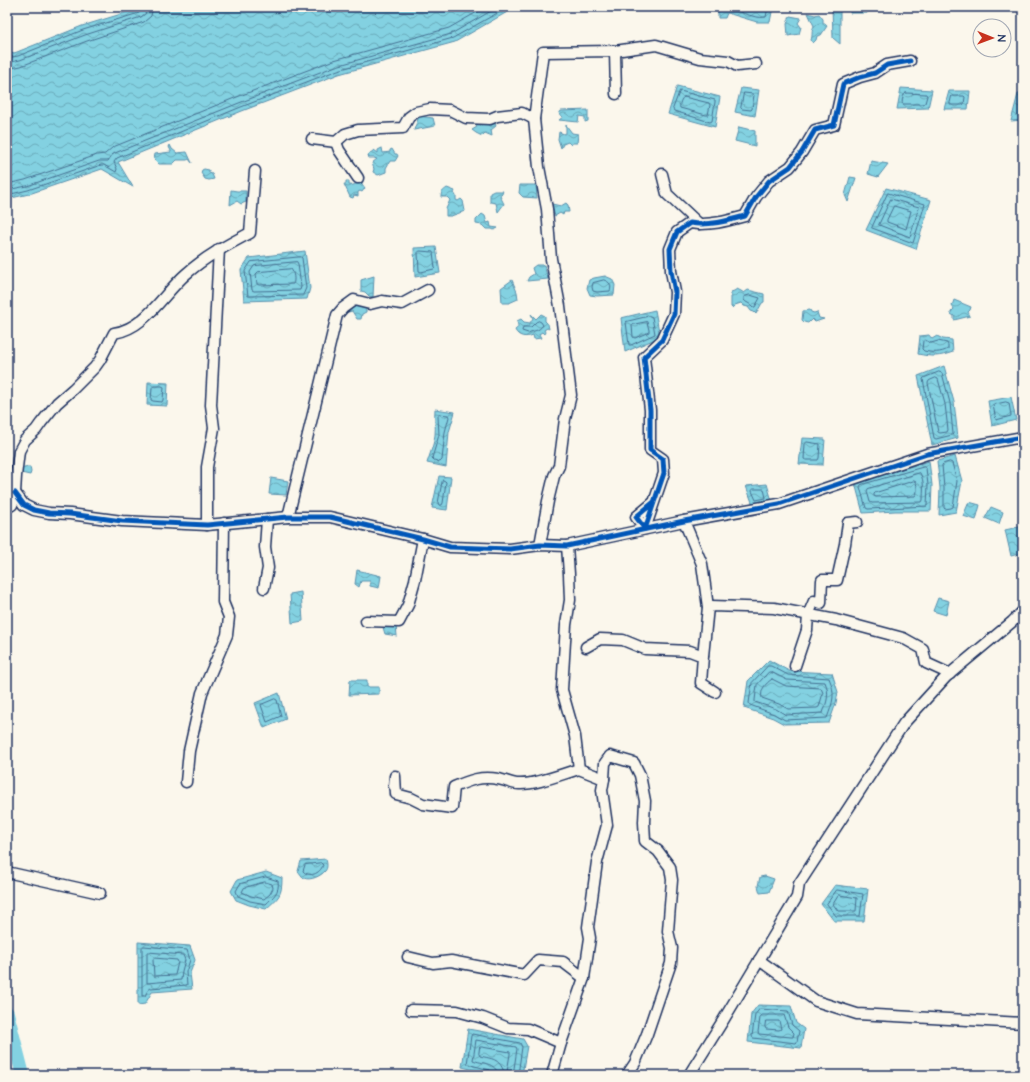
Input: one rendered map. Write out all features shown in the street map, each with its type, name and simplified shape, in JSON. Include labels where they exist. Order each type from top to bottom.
[{"type":"street","points":[[540,545],[554,476],[559,466],[564,418],[571,395],[560,306],[551,259],[547,209],[539,167],[534,119],[543,52],[615,51],[656,45],[700,58],[728,60],[737,66],[756,64]]},
{"type":"street","points":[[615,51],[616,94]]},
{"type":"street","points":[[645,529],[664,473],[663,459],[650,450],[650,410],[644,357],[662,340],[674,314],[675,292],[671,271],[670,249],[678,232],[690,223],[721,223],[746,216],[756,197],[769,181],[790,167],[802,152],[815,130],[834,125],[843,84],[875,73],[887,65],[910,61]]},
{"type":"street","points":[[312,139],[336,142],[345,134],[358,130],[403,128],[409,117],[416,112],[430,109],[450,110],[466,118],[490,119],[497,116],[522,113],[534,119]]},
{"type":"street","points":[[336,142],[339,150],[358,178]]},
{"type":"street","points":[[7,507],[12,505],[15,493],[19,451],[25,440],[36,430],[58,403],[95,367],[114,333],[144,320],[186,275],[219,249],[250,233],[255,171]]},
{"type":"street","points":[[662,174],[667,194],[699,224]]},
{"type":"street","points":[[207,525],[207,467],[214,428],[211,405],[219,249]]},
{"type":"street","points":[[288,517],[337,315],[343,308],[354,300],[370,304],[382,302],[402,304],[428,290]]},
{"type":"street","points":[[15,493],[24,505],[34,510],[122,521],[207,525],[288,517],[330,517],[423,539],[450,547],[510,548],[540,545],[567,546],[684,521],[779,504],[927,454],[1023,437]]},
{"type":"street","points":[[264,588],[268,568],[265,547],[267,519]]},
{"type":"street","points":[[684,521],[702,564],[708,607],[701,683],[715,692]]},
{"type":"street","points":[[792,666],[798,634],[807,630],[808,615],[814,601],[821,603],[822,580],[837,580],[848,523],[857,522]]},
{"type":"street","points":[[186,782],[189,751],[202,693],[227,635],[229,617],[223,602],[224,523]]},
{"type":"street","points":[[366,621],[399,622],[408,605],[415,580],[423,539]]},
{"type":"street","points":[[567,546],[570,600],[566,625],[562,690],[575,736],[579,769]]},
{"type":"street","points":[[708,607],[774,608],[836,620],[903,638],[924,649],[926,663],[950,674]]},
{"type":"street","points":[[689,1075],[797,897],[799,884],[904,722],[950,674],[1023,611]]},
{"type":"street","points":[[586,647],[600,639],[623,640],[645,650],[690,651],[703,656]]},
{"type":"street","points":[[552,1075],[561,1043],[584,978],[590,938],[588,927],[597,862],[607,825],[602,790],[604,779],[604,762],[610,756],[634,763],[640,775],[646,801],[644,822],[645,841],[658,851],[670,867],[672,880],[668,931],[672,948],[671,963],[647,1034],[635,1063],[628,1075]]},
{"type":"street","points":[[394,786],[395,776],[396,794],[411,798],[423,804],[452,808],[454,787],[465,782],[482,778],[498,779],[519,784],[538,781],[579,769],[604,779]]},
{"type":"street","points":[[7,871],[100,893]]},
{"type":"street","points":[[408,957],[433,963],[451,961],[524,975],[538,960],[563,962],[584,978]]},
{"type":"street","points":[[760,960],[816,1001],[857,1014],[1023,1023]]},
{"type":"street","points":[[410,1010],[457,1011],[484,1018],[508,1028],[528,1029],[561,1043]]},
{"type":"water","points":[[144,7],[516,7],[455,42],[339,74],[242,111],[118,162],[133,187],[102,169],[29,194],[7,199],[7,55],[82,26]]},
{"type":"water","points":[[718,7],[773,7],[770,22],[757,22],[727,13],[725,18],[718,18]]},
{"type":"water","points":[[832,7],[840,7],[840,44],[833,38]]},
{"type":"water","points":[[850,7],[870,7],[867,13],[850,13]]},
{"type":"water","points":[[808,13],[815,15],[819,14],[823,19],[823,23],[827,26],[821,35],[817,36],[813,43],[811,40],[814,26]]},
{"type":"water","points":[[790,16],[801,18],[798,23],[801,27],[799,34],[788,36],[787,24]]},
{"type":"water","points":[[677,86],[720,97],[715,127],[668,114]]},
{"type":"water","points":[[741,88],[759,90],[755,116],[735,112]]},
{"type":"water","points":[[901,88],[932,90],[928,108],[897,109]]},
{"type":"water","points":[[949,91],[970,91],[968,109],[944,109]]},
{"type":"water","points":[[1018,94],[1023,94],[1023,120],[1011,121]]},
{"type":"water","points":[[588,110],[588,121],[585,122],[585,117],[579,116],[578,122],[559,120],[563,117],[559,114],[561,111]]},
{"type":"water","points":[[419,116],[433,118],[435,126],[414,130]]},
{"type":"water","points":[[484,121],[489,124],[494,121],[496,126],[491,130],[492,136],[485,133],[482,136],[472,130],[477,127],[476,123],[482,125]]},
{"type":"water","points":[[566,125],[572,133],[578,134],[577,143],[572,143],[571,145],[568,142],[563,144],[561,148],[558,139],[559,132],[564,134],[566,133]]},
{"type":"water","points":[[739,127],[755,131],[755,146],[735,141]]},
{"type":"water","points":[[170,145],[177,153],[187,152],[192,163],[189,159],[177,160],[173,164],[159,164],[154,159],[155,154],[171,152],[169,147]]},
{"type":"water","points":[[382,148],[383,153],[390,152],[392,149],[398,156],[395,161],[390,161],[386,168],[386,172],[378,175],[373,172],[374,169],[372,163],[377,159],[369,158],[368,155],[374,150],[378,153],[378,150]]},
{"type":"water","points":[[871,161],[888,164],[878,177],[868,174]]},
{"type":"water","points":[[204,169],[209,170],[209,173],[212,174],[214,179],[205,179],[201,173]]},
{"type":"water","points":[[850,177],[856,178],[848,202],[845,195]]},
{"type":"water","points":[[362,180],[362,184],[365,188],[362,192],[358,192],[358,196],[354,195],[353,198],[350,197],[344,184],[346,184],[346,181],[349,181],[349,185],[353,185]]},
{"type":"water","points":[[520,185],[536,185],[537,198],[523,197],[519,193]]},
{"type":"water","points":[[447,188],[455,191],[454,193],[456,200],[458,201],[461,199],[463,201],[465,211],[451,216],[446,216],[446,209],[450,200],[447,197],[441,197],[441,194]]},
{"type":"water","points":[[886,188],[931,200],[916,249],[866,230]]},
{"type":"water","points":[[231,190],[246,191],[246,202],[241,204],[237,201],[230,205]]},
{"type":"water","points":[[494,191],[503,191],[500,196],[504,204],[498,212],[496,203],[490,202],[490,193]]},
{"type":"water","points":[[566,203],[568,205],[569,212],[564,212],[563,215],[560,213],[555,216],[552,204],[561,206]]},
{"type":"water","points":[[482,214],[485,216],[487,223],[490,222],[491,227],[498,228],[494,230],[486,229],[482,225],[476,224],[476,220]]},
{"type":"water","points":[[436,247],[440,273],[415,277],[414,248]]},
{"type":"water","points":[[305,251],[310,288],[307,299],[244,301],[241,270],[249,258]]},
{"type":"water","points":[[536,265],[544,265],[548,279],[527,281],[529,277],[534,274],[532,268]]},
{"type":"water","points":[[374,276],[373,297],[361,291],[361,280]]},
{"type":"water","points":[[605,276],[612,279],[615,285],[614,295],[590,295],[587,288],[589,280]]},
{"type":"water","points":[[512,280],[518,299],[509,303],[502,303],[501,288]]},
{"type":"water","points":[[737,289],[744,293],[748,290],[764,294],[764,302],[756,314],[741,303],[732,308],[731,307],[731,292]]},
{"type":"water","points":[[954,300],[971,307],[968,312],[970,316],[954,320],[954,316],[951,312],[954,309],[952,306]]},
{"type":"water","points":[[355,305],[366,306],[366,312],[362,314],[361,319],[357,319],[352,311],[344,313]]},
{"type":"water","points":[[655,310],[660,337],[625,352],[621,318]]},
{"type":"water","points":[[810,310],[814,313],[817,312],[819,318],[824,319],[815,322],[812,319],[808,323],[804,322],[802,320],[803,311]]},
{"type":"water","points":[[531,314],[536,319],[541,314],[545,316],[545,321],[548,324],[549,329],[547,328],[544,330],[544,334],[542,332],[539,334],[541,338],[534,339],[533,335],[522,336],[515,330],[518,327],[517,321],[521,319],[524,322],[530,323],[533,318]]},
{"type":"water","points":[[929,335],[932,339],[937,336],[943,339],[952,340],[953,352],[936,356],[918,354],[920,336]]},
{"type":"water","points":[[944,366],[954,402],[958,438],[932,445],[918,376]]},
{"type":"water","points":[[148,382],[168,383],[167,406],[147,405]]},
{"type":"water","points":[[1011,397],[1016,420],[992,426],[988,401]]},
{"type":"water","points":[[435,409],[455,412],[449,432],[446,467],[427,463],[435,435]]},
{"type":"water","points":[[802,438],[825,439],[823,465],[799,464]]},
{"type":"water","points":[[1018,441],[1023,441],[1023,466],[1020,466]]},
{"type":"water","points":[[955,456],[962,481],[956,512],[939,515],[940,488],[937,461]]},
{"type":"water","points":[[929,461],[932,485],[931,511],[863,513],[855,483]]},
{"type":"water","points":[[30,467],[30,475],[21,473],[21,468]]},
{"type":"water","points":[[439,476],[451,477],[447,510],[432,508]]},
{"type":"water","points":[[271,478],[288,481],[286,495],[269,494]]},
{"type":"water","points":[[767,484],[772,501],[753,505],[746,486]]},
{"type":"water","points":[[969,502],[980,505],[976,520],[963,516]]},
{"type":"water","points":[[991,507],[1003,512],[999,524],[985,518]]},
{"type":"water","points":[[1023,526],[1023,553],[1011,556],[1005,530]]},
{"type":"water","points":[[357,570],[381,576],[379,588],[370,586],[370,581],[361,581],[359,587],[355,584]]},
{"type":"water","points":[[301,592],[303,621],[292,623],[290,594]]},
{"type":"water","points":[[938,598],[949,601],[946,615],[933,611]]},
{"type":"water","points":[[382,624],[396,626],[397,636],[385,634]]},
{"type":"water","points":[[769,660],[789,671],[832,673],[838,692],[829,723],[784,724],[773,718],[744,708],[748,681]]},
{"type":"water","points":[[350,680],[367,680],[367,687],[379,687],[379,694],[349,695]]},
{"type":"water","points":[[279,693],[286,719],[264,728],[255,703]]},
{"type":"water","points":[[326,859],[326,870],[315,878],[306,879],[302,877],[298,871],[301,861]]},
{"type":"water","points":[[266,872],[282,878],[281,889],[277,899],[266,909],[236,900],[231,891],[237,880]]},
{"type":"water","points":[[765,876],[774,879],[769,892],[760,893],[758,886],[760,877]]},
{"type":"water","points":[[835,885],[868,889],[864,921],[834,921],[821,904]]},
{"type":"water","points":[[138,942],[190,946],[195,960],[190,973],[192,989],[152,992],[145,1004],[138,1005]]},
{"type":"water","points":[[758,1005],[791,1006],[796,1023],[804,1029],[801,1048],[748,1042],[751,1014]]},
{"type":"water","points":[[468,1029],[523,1039],[527,1046],[522,1075],[497,1075],[462,1067]]},
{"type":"waterway","points":[[7,1013],[23,1075]]},
{"type":"cycle path","points":[[654,502],[636,517],[645,529],[664,473],[663,459],[650,450],[650,410],[644,357],[662,340],[674,314],[675,292],[671,271],[670,249],[677,232],[690,223],[711,223],[745,216],[756,197],[769,181],[790,167],[802,152],[815,130],[834,125],[843,84],[875,73],[887,65],[910,61]]},
{"type":"cycle path","points":[[15,493],[24,505],[34,510],[122,521],[207,525],[288,517],[330,517],[423,539],[450,547],[510,549],[540,545],[567,546],[684,521],[779,504],[927,454],[1023,437]]}]
